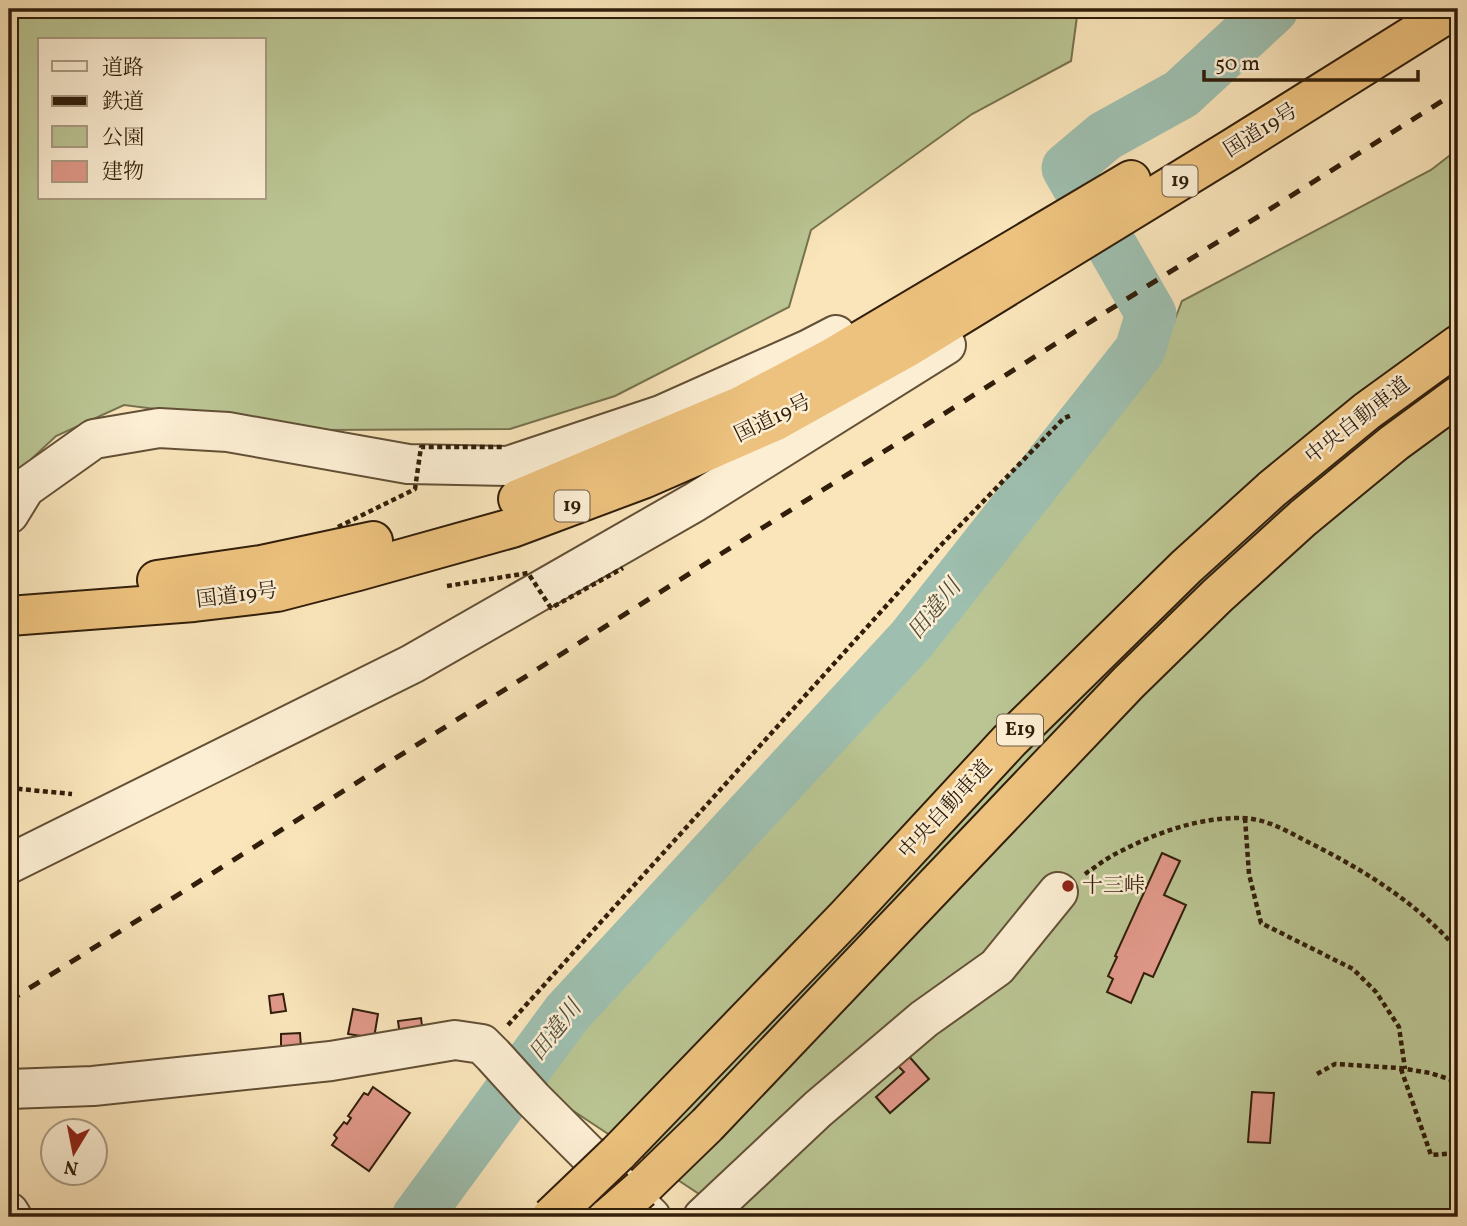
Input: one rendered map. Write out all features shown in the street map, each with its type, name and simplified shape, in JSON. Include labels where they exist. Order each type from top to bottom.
[{"type":"highway","name":"国道19号","points":[[1124,210],[1268,97],[1405,9]]},
{"type":"highway","name":"国道19号","points":[[9,616],[194,602],[277,592],[512,528],[643,479],[776,421],[905,349],[1080,237],[1233,148],[1455,9]]},
{"type":"highway","name":"国道19号","points":[[9,597],[75,593],[261,565],[357,546],[514,501],[740,406],[917,308],[1080,237]]},
{"type":"highway","name":"中央自動車道","points":[[551,1217],[618,1153],[838,926],[1009,741],[1186,567],[1272,489],[1367,411],[1458,345]]},
{"type":"highway","name":"中央自動車道","points":[[609,1217],[646,1203],[707,1125],[1044,769],[1217,596],[1303,518],[1394,443],[1458,396]]},
{"type":"street","points":[[9,864],[412,664],[695,502],[1080,237]]},
{"type":"street","points":[[9,514],[25,488],[94,439],[159,428],[228,432],[408,464],[508,466],[661,415],[810,349],[883,310],[917,308]]},
{"type":"street","points":[[703,1217],[818,1108],[924,1019],[997,967],[1058,892]]},
{"type":"street","points":[[9,1089],[93,1086],[331,1061],[455,1040],[482,1044],[533,1099],[646,1203]]},
{"type":"street","points":[[9,1212],[12,1217]]},
{"type":"path","points":[[490,1052],[942,544],[1064,418],[1072,415]]},
{"type":"path","points":[[338,527],[415,489],[421,447],[502,447]]},
{"type":"path","points":[[447,586],[528,573],[551,608],[623,568]]},
{"type":"path","points":[[9,788],[82,795]]},
{"type":"path","points":[[1058,892],[1119,851],[1186,824],[1245,818],[1275,825],[1370,876],[1406,901],[1445,934],[1458,950]]},
{"type":"path","points":[[1245,818],[1249,874],[1261,923],[1353,969],[1376,992],[1399,1027],[1402,1068],[1431,1155],[1458,1153]]},
{"type":"path","points":[[1317,1074],[1335,1065],[1402,1068],[1458,1082]]},
{"type":"green space","points":[[9,9],[1078,9],[1071,61],[972,114],[811,230],[789,307],[615,396],[510,429],[322,430],[124,405],[56,436],[9,480]]},
{"type":"green space","points":[[1458,149],[1458,1217],[734,1217],[528,1081],[634,960],[932,645],[1163,350],[1182,301],[1431,170]]},
{"type":"building","points":[[1162,853],[1180,861],[1164,895],[1186,905],[1153,977],[1144,973],[1131,1003],[1107,992],[1113,979],[1108,976]]},
{"type":"building","points":[[283,994],[286,1011],[271,1013],[269,996]]},
{"type":"building","points":[[353,1009],[378,1014],[374,1038],[348,1034]]},
{"type":"building","points":[[421,1018],[423,1034],[400,1036],[398,1021]]},
{"type":"building","points":[[300,1033],[301,1047],[281,1048],[281,1034]]},
{"type":"building","points":[[906,1053],[929,1079],[890,1113],[876,1097],[904,1072],[895,1063]]},
{"type":"building","points":[[373,1087],[410,1113],[369,1171],[332,1145],[337,1138],[334,1135],[344,1122],[347,1124],[351,1118],[348,1116],[364,1093],[368,1095]]},
{"type":"building","points":[[1252,1092],[1274,1093],[1270,1143],[1248,1142]]},
{"type":"waterway","name":"田違川","points":[[417,1217],[567,1013],[912,639],[1140,350],[1151,314],[1067,168],[1105,136],[1181,94],[1273,9]]},
{"type":"railway","points":[[9,1001],[1458,91]]},
{"type":"place","name":"十三峠","points":[[1068,886]]}]
